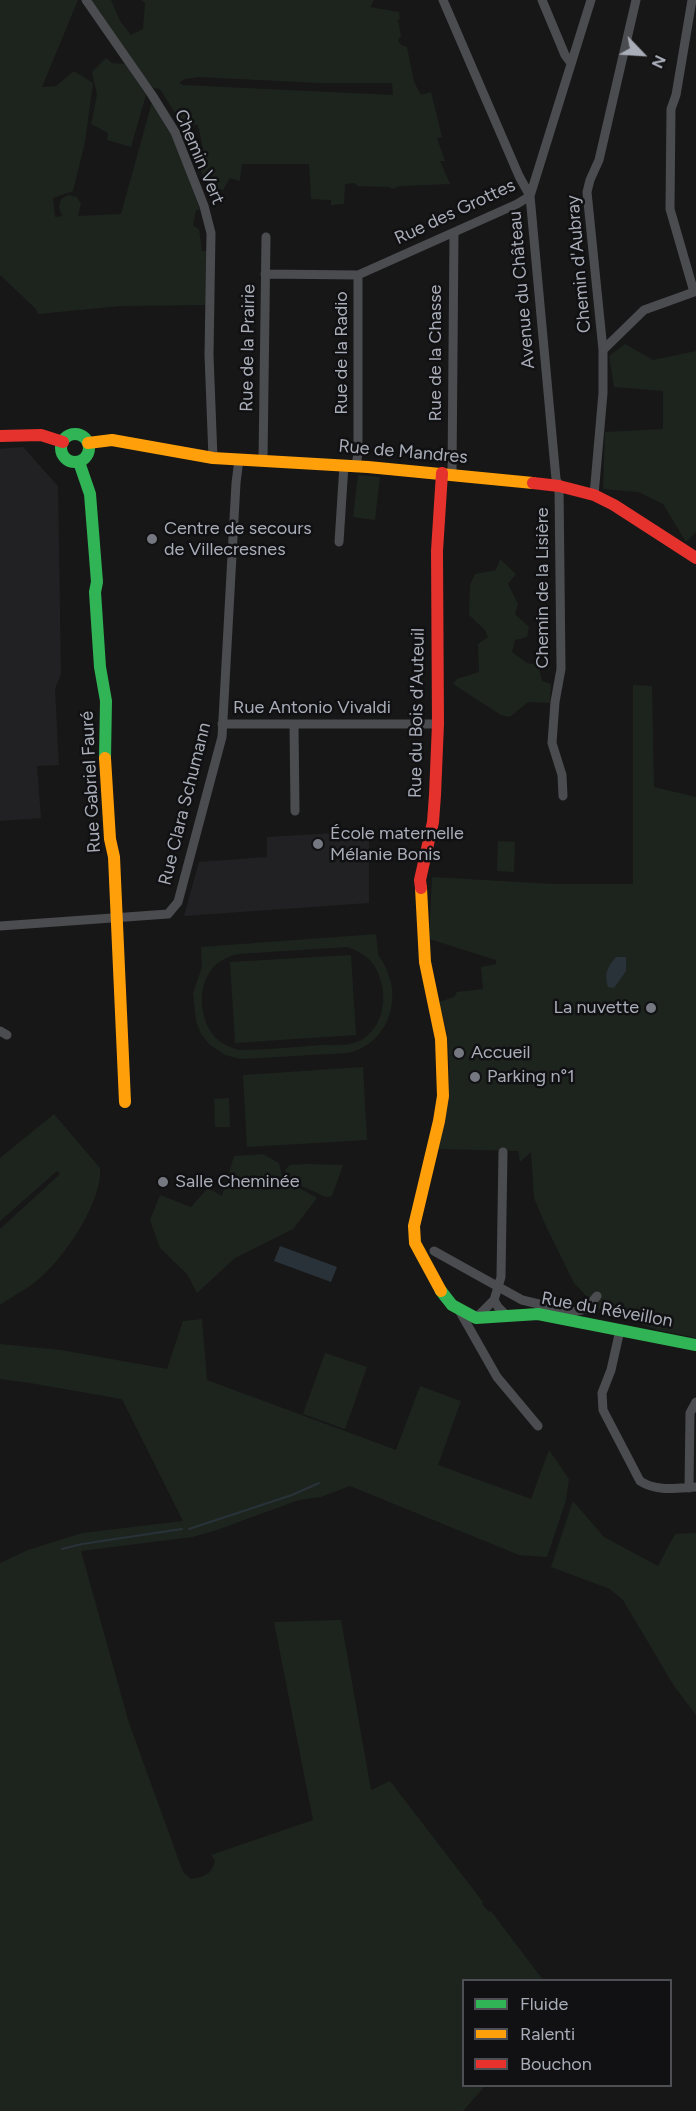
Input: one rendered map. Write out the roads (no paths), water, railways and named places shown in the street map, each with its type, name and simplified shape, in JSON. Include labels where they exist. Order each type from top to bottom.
[{"type":"street","name":"Chemin Vert","points":[[86,0],[175,132],[204,206],[211,233],[209,355],[213,458]]},
{"type":"street","name":"Avenue du Château","points":[[443,0],[519,176],[530,196],[556,478],[560,486]]},
{"type":"street","points":[[542,0],[571,63]]},
{"type":"street","name":"Rue des Grottes","points":[[265,274],[358,275],[454,233],[530,196],[591,0]]},
{"type":"street","name":"Chemin d'Aubray","points":[[594,495],[603,393],[603,350],[587,192],[599,160],[636,0]]},
{"type":"street","points":[[603,350],[644,310],[694,292],[670,209],[671,109],[676,95],[692,0]]},
{"type":"street","name":"Rue de la Chasse","points":[[447,474],[454,233]]},
{"type":"street","name":"Rue de la Prairie","points":[[263,460],[266,237]]},
{"type":"street","name":"Rue de la Radio","points":[[339,542],[350,466],[358,453],[358,275]]},
{"type":"street","points":[[76,434],[83,436],[88,443],[88,454],[79,462],[71,462],[64,457],[61,450],[68,436],[76,434]]},
{"type":"street","points":[[0,436],[41,435],[63,442]]},
{"type":"street","name":"Rue de Mandres","points":[[88,443],[112,440],[213,458],[350,466],[560,486],[594,495],[614,505],[696,558]]},
{"type":"street","name":"Rue Clara Schumann","points":[[0,926],[168,914],[178,902],[222,737],[239,459]]},
{"type":"street","name":"Rue Gabriel Fauré","points":[[79,462],[90,494],[93,523],[100,667],[106,722],[104,736],[109,828],[114,857],[125,1102]]},
{"type":"street","name":"Rue du Bois d'Auteuil","points":[[413,1235],[443,1096],[441,1039],[425,962],[420,880],[433,822],[438,724],[437,551],[447,474]]},
{"type":"street","name":"Chemin de la Lisière","points":[[560,486],[561,669],[555,702],[552,743],[562,775],[563,796]]},
{"type":"street","name":"Rue Antonio Vivaldi","points":[[222,724],[438,724]]},
{"type":"street","points":[[294,724],[295,811]]},
{"type":"street","points":[[476,1318],[494,1300],[499,1288],[502,1152]]},
{"type":"street","name":"Rue du Réveillon","points":[[413,1235],[440,1289],[452,1305],[476,1318],[538,1314],[696,1345]]},
{"type":"street","points":[[434,1251],[522,1300],[572,1312],[586,1309],[597,1296]]},
{"type":"street","points":[[494,1300],[508,1317]]},
{"type":"street","points":[[459,1310],[497,1377],[537,1426]]},
{"type":"street","points":[[620,1330],[611,1370],[602,1393],[603,1410],[640,1482],[649,1487],[662,1489],[693,1487],[690,1413],[696,1402]]},
{"type":"waterway","points":[[189,1529],[292,1495],[319,1483]]},
{"type":"waterway","points":[[62,1549],[182,1529]]},
{"type":"place","name":"Centre de secours de Villecresnes","points":[[152,539]]},
{"type":"place","name":"École maternelle Mélanie Bonis","points":[[318,844]]},
{"type":"place","name":"La nuvette","points":[[651,1008]]},
{"type":"place","name":"Accueil","points":[[459,1053]]},
{"type":"place","name":"Parking n°1","points":[[475,1077]]},
{"type":"place","name":"Salle Cheminée","points":[[163,1182]]}]
